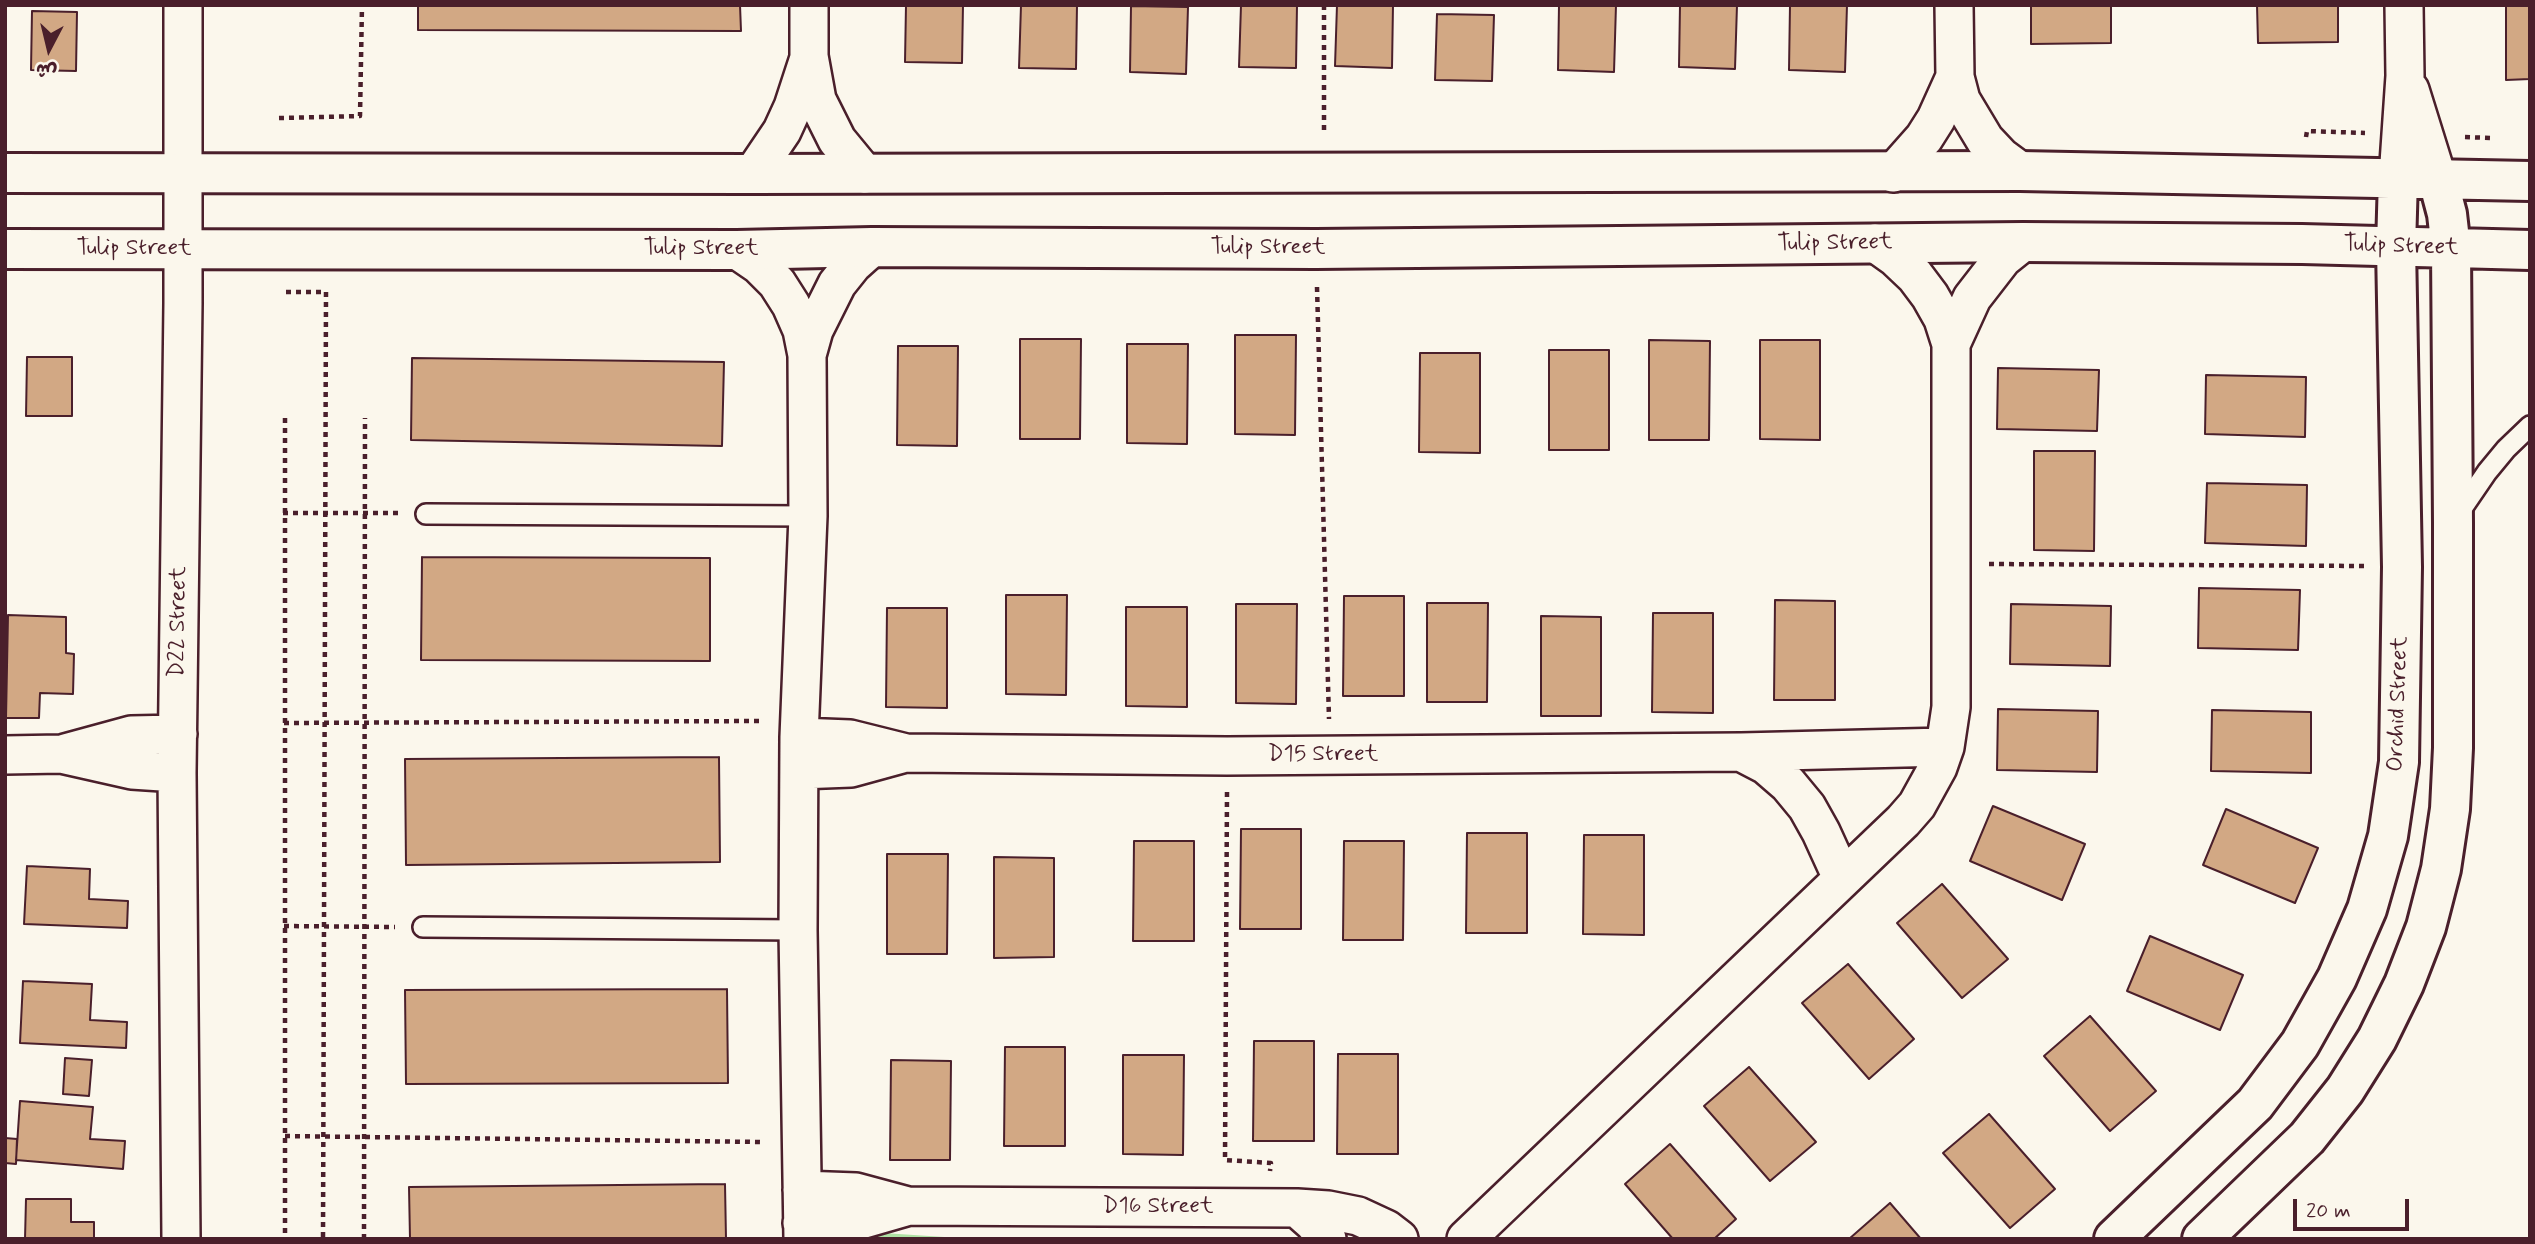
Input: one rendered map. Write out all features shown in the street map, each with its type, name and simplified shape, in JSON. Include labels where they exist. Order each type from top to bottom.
[{"type":"street","name":"D22 Street","points":[[181,1239],[177,773],[183,5]]},
{"type":"street","points":[[809,5],[809,57],[817,100],[850,158],[865,174]]},
{"type":"street","points":[[1954,5],[1955,77],[1961,100],[1985,140],[2001,157],[2020,171]]},
{"type":"street","name":"Orchid Street","points":[[2114,1239],[2255,1104],[2300,1044],[2337,978],[2362,920],[2388,836],[2399,762],[2402,567],[2396,247],[2405,76],[2404,5]]},
{"type":"street","points":[[753,174],[782,131],[793,107],[809,57]]},
{"type":"street","name":"Orchid Street","points":[[2202,1239],[2307,1138],[2345,1090],[2377,1039],[2399,995],[2426,927],[2441,869],[2450,808],[2453,748],[2451,249],[2438,180],[2405,76]]},
{"type":"street","points":[[1893,173],[1917,147],[1936,119],[1955,77]]},
{"type":"street","points":[[5,173],[2020,171],[2530,181]]},
{"type":"street","points":[[1951,344],[1972,298],[2003,258],[2023,242]]},
{"type":"street","name":"Tulip Street","points":[[5,249],[1315,248],[2023,242],[2302,244],[2530,250]]},
{"type":"street","points":[[1466,1239],[1903,821],[1917,805],[1938,768],[1945,747],[1951,707],[1951,344],[1943,319],[1922,286],[1896,258],[1875,243]]},
{"type":"street","points":[[807,355],[814,330],[831,295],[853,264],[872,247]]},
{"type":"street","points":[[737,250],[759,265],[784,294],[802,330],[807,355],[808,516],[799,743],[798,930],[802,1217]]},
{"type":"street","points":[[61,754],[131,735],[178,734]]},
{"type":"street","name":"D15 Street","points":[[799,743],[851,768],[906,753],[1227,756],[1741,752],[1945,747]]},
{"type":"street","points":[[1741,752],[1766,765],[1788,784],[1807,807],[1842,878]]},
{"type":"street","points":[[5,755],[61,754],[132,770],[177,773]]},
{"type":"street","name":"D16 Street","points":[[802,1217],[856,1192],[909,1206],[1328,1210],[1358,1216],[1386,1229],[1399,1239]]},
{"type":"street","points":[[1283,1208],[1314,1223],[1327,1239]]},
{"type":"lane","points":[[2453,523],[2487,471],[2530,426]]},
{"type":"lane","points":[[426,514],[808,516]]},
{"type":"lane","points":[[423,927],[798,930]]},
{"type":"path","points":[[279,118],[360,116],[362,5]]},
{"type":"path","points":[[1324,5],[1324,173]]},
{"type":"path","points":[[1315,248],[1330,755]]},
{"type":"path","points":[[277,291],[326,292],[324,1239]]},
{"type":"path","points":[[285,418],[285,1239]]},
{"type":"path","points":[[364,1239],[365,418]]},
{"type":"path","points":[[284,513],[426,514]]},
{"type":"path","points":[[1953,564],[2402,567]]},
{"type":"path","points":[[284,723],[365,722],[799,743]]},
{"type":"path","points":[[1227,756],[1225,1160],[1271,1163],[1283,1208]]},
{"type":"path","points":[[284,926],[423,927]]},
{"type":"path","points":[[285,1136],[802,1142]]},
{"type":"green space","points":[[822,1229],[975,1239],[822,1239]]},
{"type":"building","points":[[418,5],[740,5],[741,31],[418,30]]},
{"type":"building","points":[[906,5],[963,5],[962,63],[905,62]]},
{"type":"building","points":[[1021,5],[1077,5],[1076,69],[1019,68]]},
{"type":"building","points":[[1241,5],[1297,5],[1296,68],[1239,67]]},
{"type":"building","points":[[1337,5],[1393,5],[1392,68],[1335,66]]},
{"type":"building","points":[[1559,5],[1616,5],[1614,72],[1558,70]]},
{"type":"building","points":[[1680,5],[1737,5],[1735,69],[1679,67]]},
{"type":"building","points":[[1790,5],[1847,5],[1845,72],[1789,70]]},
{"type":"building","points":[[2031,5],[2111,5],[2111,43],[2031,44]]},
{"type":"building","points":[[2257,5],[2338,5],[2338,42],[2258,43]]},
{"type":"building","points":[[2506,5],[2530,5],[2530,79],[2506,80]]},
{"type":"building","points":[[1131,6],[1188,7],[1186,74],[1130,72]]},
{"type":"building","points":[[32,11],[77,12],[76,71],[31,70]]},
{"type":"building","points":[[1437,14],[1494,15],[1492,81],[1435,80]]},
{"type":"building","points":[[1235,335],[1296,335],[1295,435],[1235,434]]},
{"type":"building","points":[[1020,339],[1081,339],[1080,439],[1020,439]]},
{"type":"building","points":[[1649,340],[1710,341],[1709,440],[1649,440]]},
{"type":"building","points":[[1760,340],[1820,340],[1820,440],[1760,439]]},
{"type":"building","points":[[1127,344],[1188,344],[1187,444],[1127,443]]},
{"type":"building","points":[[898,346],[958,346],[957,446],[897,445]]},
{"type":"building","points":[[1549,350],[1609,350],[1609,450],[1549,450]]},
{"type":"building","points":[[1420,353],[1480,353],[1480,453],[1419,452]]},
{"type":"building","points":[[27,357],[72,357],[72,416],[26,416]]},
{"type":"building","points":[[412,358],[724,362],[722,446],[411,440]]},
{"type":"building","points":[[1998,368],[2099,370],[2097,431],[1997,429]]},
{"type":"building","points":[[2206,375],[2306,377],[2305,437],[2205,434]]},
{"type":"building","points":[[2034,451],[2095,451],[2094,551],[2034,550]]},
{"type":"building","points":[[2207,483],[2307,485],[2306,546],[2205,543]]},
{"type":"building","points":[[422,557],[710,558],[710,661],[421,660]]},
{"type":"building","points":[[2199,588],[2300,590],[2298,650],[2198,648]]},
{"type":"building","points":[[1006,595],[1067,595],[1066,695],[1006,694]]},
{"type":"building","points":[[1344,596],[1404,596],[1404,696],[1343,696]]},
{"type":"building","points":[[1775,600],[1835,601],[1835,700],[1774,700]]},
{"type":"building","points":[[1427,603],[1488,603],[1487,702],[1427,702]]},
{"type":"building","points":[[1236,604],[1297,604],[1296,704],[1236,703]]},
{"type":"building","points":[[2011,604],[2111,606],[2110,666],[2010,664]]},
{"type":"building","points":[[1126,607],[1187,607],[1187,707],[1126,706]]},
{"type":"building","points":[[887,608],[947,608],[947,708],[886,707]]},
{"type":"building","points":[[1653,613],[1713,613],[1713,713],[1652,712]]},
{"type":"building","points":[[8,615],[66,617],[66,653],[74,654],[73,694],[40,693],[39,718],[6,718]]},
{"type":"building","points":[[1541,616],[1601,617],[1601,716],[1541,716]]},
{"type":"building","points":[[1998,709],[2098,711],[2097,772],[1997,770]]},
{"type":"building","points":[[2212,710],[2311,712],[2311,773],[2211,771]]},
{"type":"building","points":[[719,757],[720,862],[406,865],[405,759]]},
{"type":"building","points":[[1993,806],[2085,844],[2062,900],[1970,861]]},
{"type":"building","points":[[2226,809],[2318,848],[2295,903],[2203,865]]},
{"type":"building","points":[[1241,829],[1301,829],[1301,929],[1240,929]]},
{"type":"building","points":[[1467,833],[1527,833],[1527,933],[1466,933]]},
{"type":"building","points":[[1584,835],[1644,835],[1644,935],[1583,934]]},
{"type":"building","points":[[1134,841],[1194,841],[1194,941],[1133,941]]},
{"type":"building","points":[[1344,841],[1404,841],[1403,940],[1343,940]]},
{"type":"building","points":[[887,854],[948,854],[947,954],[887,954]]},
{"type":"building","points":[[994,857],[1054,858],[1054,957],[994,958]]},
{"type":"building","points":[[27,866],[90,869],[89,899],[128,901],[127,928],[24,924]]},
{"type":"building","points":[[1942,884],[2008,959],[1962,998],[1897,923]]},
{"type":"building","points":[[2150,936],[2243,975],[2220,1030],[2127,991]]},
{"type":"building","points":[[1848,964],[1914,1039],[1869,1079],[1802,1003]]},
{"type":"building","points":[[23,981],[92,984],[90,1020],[127,1022],[126,1048],[20,1043]]},
{"type":"building","points":[[727,989],[728,1083],[406,1084],[405,990]]},
{"type":"building","points":[[2090,1016],[2156,1091],[2110,1131],[2044,1056]]},
{"type":"building","points":[[1254,1041],[1314,1041],[1314,1141],[1253,1141]]},
{"type":"building","points":[[1005,1047],[1065,1047],[1065,1146],[1004,1146]]},
{"type":"building","points":[[1338,1054],[1398,1054],[1398,1154],[1337,1154]]},
{"type":"building","points":[[1123,1055],[1184,1055],[1183,1155],[1123,1154]]},
{"type":"building","points":[[65,1058],[92,1060],[89,1096],[63,1094]]},
{"type":"building","points":[[891,1060],[951,1061],[950,1160],[890,1160]]},
{"type":"building","points":[[1749,1067],[1816,1142],[1770,1181],[1704,1106]]},
{"type":"building","points":[[20,1101],[93,1107],[90,1139],[125,1141],[123,1169],[16,1160]]},
{"type":"building","points":[[1989,1114],[2055,1189],[2010,1228],[1943,1153]]},
{"type":"building","points":[[5,1138],[17,1139],[16,1164],[5,1163]]},
{"type":"building","points":[[1670,1144],[1736,1219],[1714,1239],[1673,1239],[1625,1184]]},
{"type":"building","points":[[725,1184],[726,1239],[410,1239],[409,1187]]},
{"type":"building","points":[[26,1199],[71,1199],[71,1222],[94,1222],[94,1239],[25,1239]]},
{"type":"building","points":[[1890,1203],[1921,1239],[1849,1239]]}]
